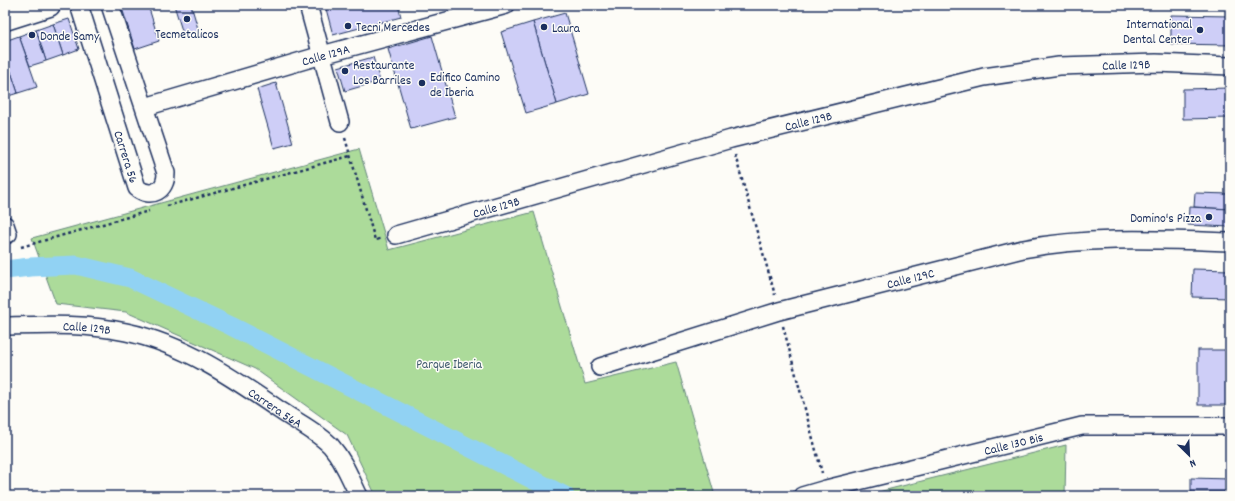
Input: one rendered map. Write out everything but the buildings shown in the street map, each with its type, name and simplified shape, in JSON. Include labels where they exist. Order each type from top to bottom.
[{"type":"main road","points":[[5,20],[49,5]]},
{"type":"street","name":"Carrera 56","points":[[79,5],[138,188],[143,193],[151,194],[164,187],[166,182],[166,173],[110,5]]},
{"type":"street","points":[[308,5],[340,122]]},
{"type":"street","name":"Calle 129A","points":[[145,107],[322,55],[506,5]]},
{"type":"street","name":"Calle 129B","points":[[396,235],[730,139],[984,77],[1059,66],[1156,63],[1230,66]]},
{"type":"street","name":"Calle 129C","points":[[600,367],[779,311],[1023,249],[1081,241],[1161,240],[1230,242]]},
{"type":"street","name":"Calle 129B","points":[[5,326],[74,324],[126,332],[167,343]]},
{"type":"street","name":"Carrera 56A","points":[[167,343],[204,362],[314,433],[330,445],[343,461],[359,496]]},
{"type":"street","name":"Calle 130 Bis","points":[[802,496],[826,488],[1082,426],[1230,426]]},
{"type":"path","points":[[340,122],[375,240],[396,235]]},
{"type":"path","points":[[163,207],[350,156]]},
{"type":"path","points":[[6,230],[12,249],[156,209]]},
{"type":"green space","name":"Parque Iberia","points":[[359,149],[389,250],[534,212],[585,384],[676,362],[715,496],[376,496],[347,435],[255,369],[126,312],[56,304],[32,238]]},
{"type":"green space","points":[[1066,445],[1065,496],[862,496]]},
{"type":"waterway","points":[[5,270],[30,267],[76,265],[130,278],[231,326],[565,496]]},
{"type":"place","name":"Tecmetalicos","points":[[187,19]]},
{"type":"place","name":"Tecni Mercedes","points":[[348,26]]},
{"type":"place","name":"Laura","points":[[544,27]]},
{"type":"place","name":"International Dental Center","points":[[1200,30]]},
{"type":"place","name":"Donde Samy","points":[[32,35]]},
{"type":"place","name":"Restaurante Los Barriles","points":[[345,71]]},
{"type":"place","name":"Edifico Camino de Iberia","points":[[422,83]]},
{"type":"place","name":"Domino's Pizza","points":[[1209,217]]}]
